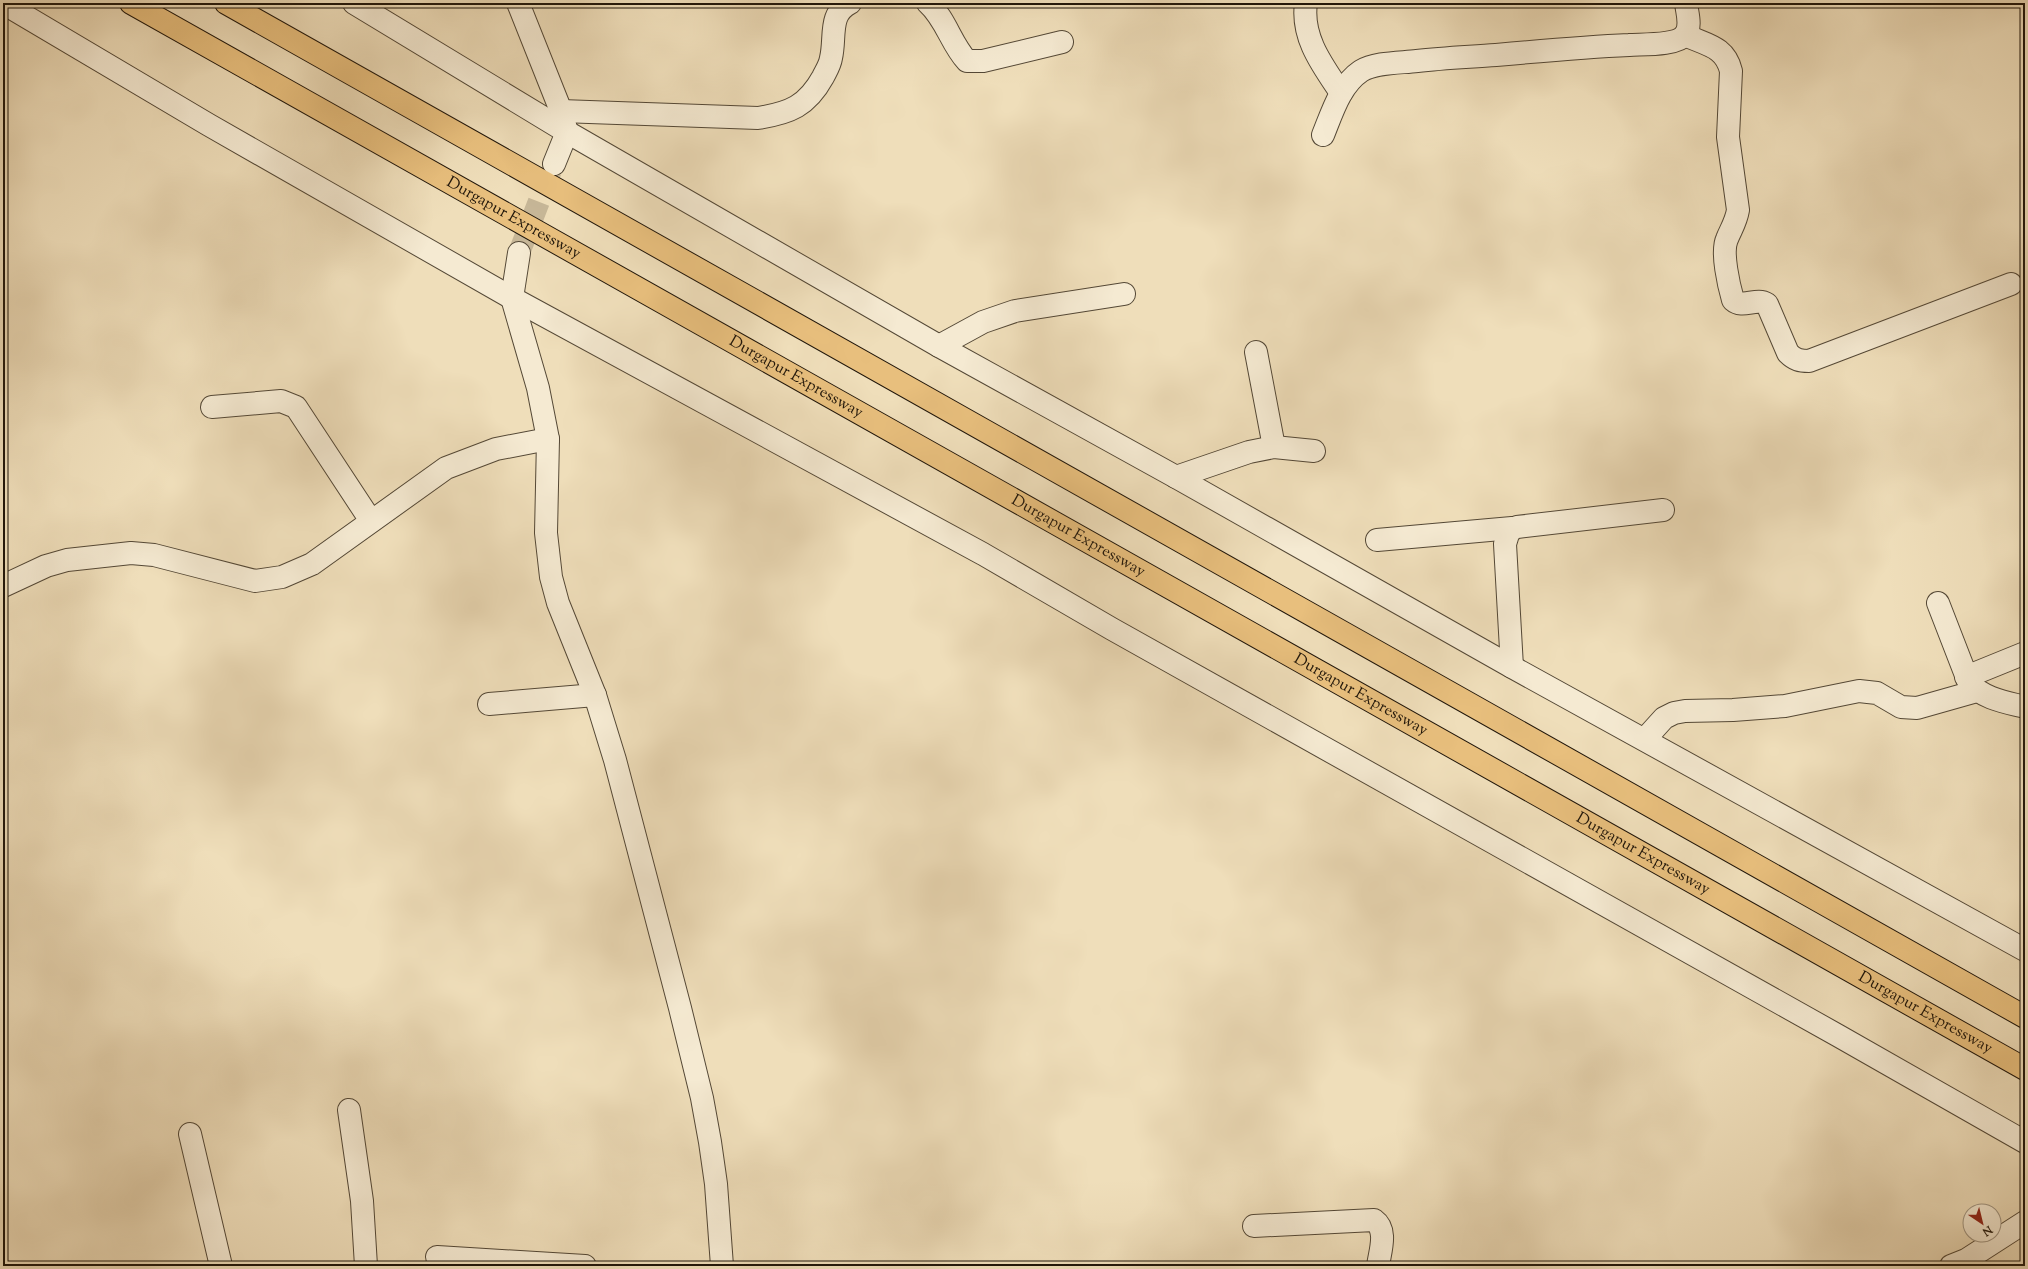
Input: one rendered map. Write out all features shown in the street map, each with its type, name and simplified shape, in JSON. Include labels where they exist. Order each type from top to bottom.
[{"type":"highway","name":"Durgapur Expressway","points":[[131,3],[2025,1069]]},
{"type":"highway","points":[[226,3],[2025,1017]]},
{"type":"street","points":[[3,3],[209,126],[512,298],[983,554],[1119,633],[1830,1031],[2025,1142]]},
{"type":"street","points":[[354,3],[567,132],[939,346],[1176,477],[1512,667],[2025,950]]},
{"type":"street","points":[[518,3],[561,111],[567,132],[554,164]]},
{"type":"street","points":[[561,111],[758,118],[787,111],[800,105],[817,88],[832,57],[835,17],[840,10],[850,3]]},
{"type":"street","points":[[928,3],[940,17],[958,50],[967,61],[983,61],[1062,42]]},
{"type":"street","points":[[1306,3],[1306,28],[1316,54],[1341,93]]},
{"type":"street","points":[[1323,135],[1341,93],[1350,80],[1362,70],[1379,65],[1576,48],[1664,43],[1679,40],[1684,36],[1688,28],[1689,21],[1686,3]]},
{"type":"street","points":[[1684,36],[1723,53],[1729,60],[1731,71],[1728,137],[1738,210],[1737,220],[1726,240],[1725,250],[1733,300],[1741,304],[1757,301],[1767,304],[1788,353],[1794,359],[1809,361],[2011,284]]},
{"type":"street","points":[[518,253],[512,298],[538,388],[548,440],[546,533],[551,577],[558,603],[595,695],[615,760],[702,1098],[716,1184],[722,1266]]},
{"type":"street","points":[[939,346],[983,322],[1015,311],[1124,294]]},
{"type":"street","points":[[1256,352],[1274,447]]},
{"type":"street","points":[[212,407],[281,401],[296,407],[371,521]]},
{"type":"street","points":[[3,586],[46,566],[67,560],[131,553],[154,555],[255,580],[267,580],[296,572],[312,564],[446,468],[462,460],[496,449],[548,440]]},
{"type":"street","points":[[1176,477],[1249,452],[1274,447],[1314,451]]},
{"type":"street","points":[[1378,540],[1512,528],[1663,510]]},
{"type":"street","points":[[1512,528],[1509,531],[1505,544],[1512,667]]},
{"type":"street","points":[[1938,603],[1971,684],[1986,696],[2025,707]]},
{"type":"street","points":[[1645,740],[1664,718],[1674,713],[1685,711],[1733,710],[1785,706],[1859,691],[1877,693],[1901,707],[1917,708],[1971,684],[2025,653]]},
{"type":"street","points":[[489,704],[595,695]]},
{"type":"street","points":[[348,1110],[362,1201],[366,1266]]},
{"type":"street","points":[[190,1134],[221,1266]]},
{"type":"street","points":[[1254,1226],[1370,1218],[1381,1227],[1383,1234],[1378,1266]]},
{"type":"street","points":[[1951,1266],[1966,1260],[2025,1222]]},
{"type":"street","points":[[437,1257],[585,1266]]},
{"type":"tunnel","points":[[519,253],[553,165]]}]
